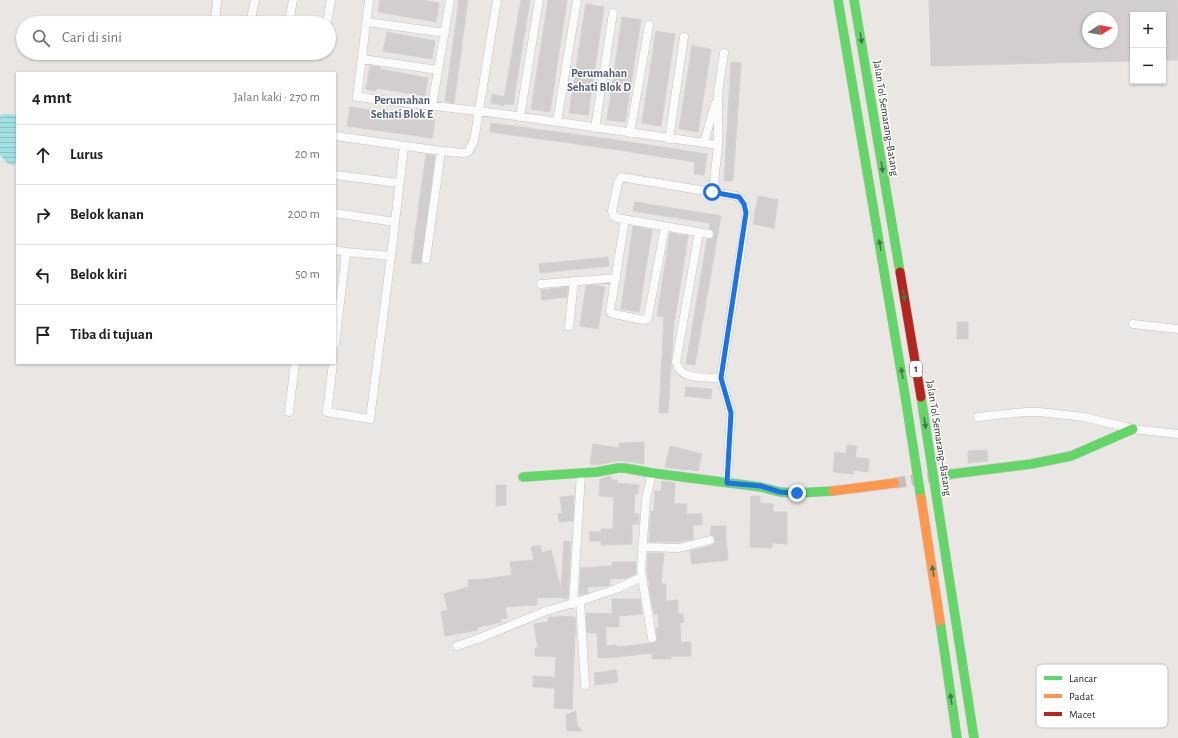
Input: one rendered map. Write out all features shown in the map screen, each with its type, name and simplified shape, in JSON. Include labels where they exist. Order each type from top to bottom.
[{"type":"main road","name":"1","points":[[838,0],[905,395],[957,738]]},
{"type":"main road","name":"Jalan Tol Semarang–Batang","points":[[854,0],[931,457],[974,738]]},
{"type":"main road","points":[[952,474],[1030,464],[1071,456],[1133,429]]},
{"type":"main road","points":[[523,477],[581,474],[621,468],[727,483],[761,486],[780,492],[797,493],[832,491],[896,483]]},
{"type":"street","points":[[215,16],[217,0]]},
{"type":"street","points":[[252,16],[255,0]]},
{"type":"street","points":[[290,16],[293,0]]},
{"type":"street","points":[[328,16],[331,0]]},
{"type":"street","points":[[369,0],[357,97],[479,111],[718,145]]},
{"type":"street","points":[[432,106],[450,0]]},
{"type":"street","points":[[336,136],[441,151],[468,152],[474,141],[497,0]]},
{"type":"street","points":[[520,117],[539,0]]},
{"type":"street","points":[[557,122],[577,0]]},
{"type":"street","points":[[595,128],[613,13]]},
{"type":"street","points":[[367,22],[445,33]]},
{"type":"street","points":[[630,133],[649,25]]},
{"type":"street","points":[[669,139],[684,36]]},
{"type":"street","points":[[704,143],[718,93],[724,53]]},
{"type":"street","points":[[362,59],[438,70]]},
{"type":"street","points":[[712,192],[718,145],[718,93]]},
{"type":"street","points":[[333,364],[327,412],[370,419],[404,146]]},
{"type":"street","points":[[426,259],[441,151]]},
{"type":"street","points":[[336,175],[399,183]]},
{"type":"street","points":[[709,234],[617,218],[613,215],[612,211],[618,183],[621,177],[739,197],[744,204],[746,213],[721,378],[731,413],[727,483]]},
{"type":"street","points":[[336,213],[395,222]]},
{"type":"street","points":[[625,220],[610,311],[611,313],[644,320],[647,319],[665,226]]},
{"type":"street","points":[[699,232],[676,362],[680,371],[688,376],[721,378]]},
{"type":"street","points":[[336,250],[391,256]]},
{"type":"street","points":[[336,336],[346,252]]},
{"type":"street","points":[[540,284],[616,278]]},
{"type":"street","points":[[569,326],[574,281]]},
{"type":"street","points":[[1133,324],[1178,329]]},
{"type":"street","points":[[289,412],[295,364]]},
{"type":"street","points":[[978,417],[1039,412],[1084,417],[1133,429],[1178,434]]},
{"type":"street","points":[[652,473],[646,500],[642,547],[642,577],[652,638]]},
{"type":"street","points":[[581,474],[576,603],[585,685]]},
{"type":"street","points":[[642,547],[679,548],[710,540]]},
{"type":"street","points":[[457,646],[546,611],[576,603],[642,577]]},
{"type":"water","points":[[2,114],[16,115],[16,161],[14,166],[7,163],[0,155],[0,116]]},
{"type":"building","points":[[380,0],[421,0],[439,3],[436,22],[378,12]]},
{"type":"building","points":[[459,0],[468,0],[454,103],[445,101]]},
{"type":"building","points":[[521,0],[530,0],[513,105],[504,104],[504,106],[491,103],[492,94],[504,97]]},
{"type":"building","points":[[548,0],[567,0],[550,112],[531,109]]},
{"type":"building","points":[[929,0],[1178,0],[1178,60],[1166,60],[1166,12],[1130,12],[1130,61],[931,66]]},
{"type":"building","points":[[586,4],[604,7],[588,115],[569,113]]},
{"type":"building","points":[[622,17],[641,20],[625,122],[607,120]]},
{"type":"building","points":[[656,31],[675,34],[661,126],[642,123]]},
{"type":"building","points":[[387,32],[435,41],[432,59],[383,51]]},
{"type":"building","points":[[692,46],[711,49],[698,132],[679,129]]},
{"type":"building","points":[[731,62],[741,63],[733,181],[724,181]]},
{"type":"building","points":[[370,66],[428,78],[425,96],[376,88],[376,91],[366,89]]},
{"type":"building","points":[[350,107],[435,120],[432,138],[347,126]]},
{"type":"building","points":[[491,123],[707,154],[704,175],[694,174],[695,162],[490,132]]},
{"type":"building","points":[[426,154],[435,156],[421,264],[411,263]]},
{"type":"building","points":[[758,196],[778,200],[774,228],[753,224]]},
{"type":"building","points":[[635,202],[721,216],[695,365],[686,364],[707,239],[713,238],[714,232],[709,228],[710,223],[633,211]]},
{"type":"building","points":[[633,226],[652,230],[639,312],[621,309]]},
{"type":"building","points":[[670,233],[688,236],[674,319],[668,413],[659,413],[664,317],[657,316]]},
{"type":"building","points":[[608,257],[609,266],[540,273],[539,264]]},
{"type":"building","points":[[595,285],[605,287],[598,329],[580,326],[586,286]]},
{"type":"building","points":[[568,287],[567,297],[542,300],[541,290]]},
{"type":"building","points":[[957,322],[968,322],[968,339],[957,339]]},
{"type":"building","points":[[686,387],[712,389],[711,399],[685,396]]},
{"type":"building","points":[[644,442],[644,464],[617,461],[597,465],[590,464],[593,444],[619,448],[619,443]]},
{"type":"building","points":[[847,445],[857,446],[855,457],[869,459],[868,472],[854,470],[853,474],[833,472],[835,452],[846,454]]},
{"type":"building","points":[[670,446],[702,454],[698,471],[665,467]]},
{"type":"building","points":[[987,450],[988,461],[968,463],[968,451]]},
{"type":"building","points":[[611,476],[611,480],[617,480],[617,483],[639,485],[638,494],[635,494],[634,514],[639,514],[639,524],[632,524],[632,544],[601,545],[601,541],[590,541],[589,532],[601,532],[601,529],[613,529],[614,497],[599,496],[600,479]]},
{"type":"building","points":[[662,481],[675,483],[674,504],[687,504],[686,514],[702,514],[702,525],[693,525],[693,539],[678,542],[649,542],[651,511],[654,511],[655,491],[661,491]]},
{"type":"building","points":[[496,485],[506,485],[506,505],[496,506]]},
{"type":"building","points":[[574,496],[573,521],[559,522],[558,514],[562,513],[560,497]]},
{"type":"building","points":[[751,496],[760,496],[760,503],[773,504],[773,512],[787,512],[787,544],[772,543],[772,548],[750,547]]},
{"type":"building","points":[[711,526],[726,526],[728,560],[692,564],[690,551],[711,546],[715,542],[714,536],[711,535]]},
{"type":"building","points":[[564,541],[571,542],[568,599],[561,597],[537,598],[537,605],[505,607],[507,618],[501,619],[502,622],[478,627],[478,630],[445,636],[441,612],[448,610],[444,594],[469,587],[468,580],[512,575],[510,562],[534,560],[531,547],[540,545],[542,553],[551,550],[561,589]]},
{"type":"building","points":[[648,553],[664,553],[661,584],[666,584],[666,601],[678,600],[678,614],[683,614],[684,622],[680,623],[681,642],[691,642],[691,656],[671,656],[671,659],[652,659],[652,653],[598,658],[597,633],[587,633],[586,613],[612,614],[612,599],[640,599],[642,614],[619,616],[619,627],[606,627],[606,646],[616,645],[617,647],[652,643],[657,640],[656,628],[659,628],[658,614],[654,614],[649,587],[647,569]]},
{"type":"building","points":[[612,562],[636,562],[636,574],[627,578],[610,579],[610,585],[587,587],[588,593],[579,595],[581,568],[612,566]]},
{"type":"building","points":[[548,617],[575,617],[576,634],[572,709],[554,708],[555,688],[533,687],[533,676],[555,677],[556,657],[535,656],[535,648],[538,648],[534,624],[548,622]]},
{"type":"building","points":[[616,670],[618,682],[595,685],[594,673]]},
{"type":"building","points":[[576,711],[577,725],[582,731],[567,731],[566,715]]},
{"type":"tunnel","points":[[895,483],[952,474]]},
{"type":"traffic: fast","points":[[838,0],[921,498]]},
{"type":"traffic: fast","points":[[854,0],[900,272]]},
{"type":"traffic: fast","points":[[921,397],[974,738]]},
{"type":"traffic: fast","points":[[952,474],[1031,464],[1071,456],[1133,429]]},
{"type":"traffic: fast","points":[[523,477],[597,472],[625,468],[652,473],[761,487],[780,492],[797,493],[833,491]]},
{"type":"traffic: fast","points":[[940,621],[957,738]]},
{"type":"traffic: slow","points":[[833,491],[895,483]]},
{"type":"traffic: slow","points":[[921,498],[940,621]]},
{"type":"traffic: jam","points":[[900,272],[921,397]]},
{"type":"district","name":"Perumahan Sehati Blok D","points":[[599,80]]},
{"type":"district","name":"Perumahan Sehati Blok E","points":[[402,107]]},
{"type":"route","points":[[712,192],[739,197],[743,201],[746,213],[721,378],[731,409],[727,483],[761,486],[780,492],[797,493]]}]
